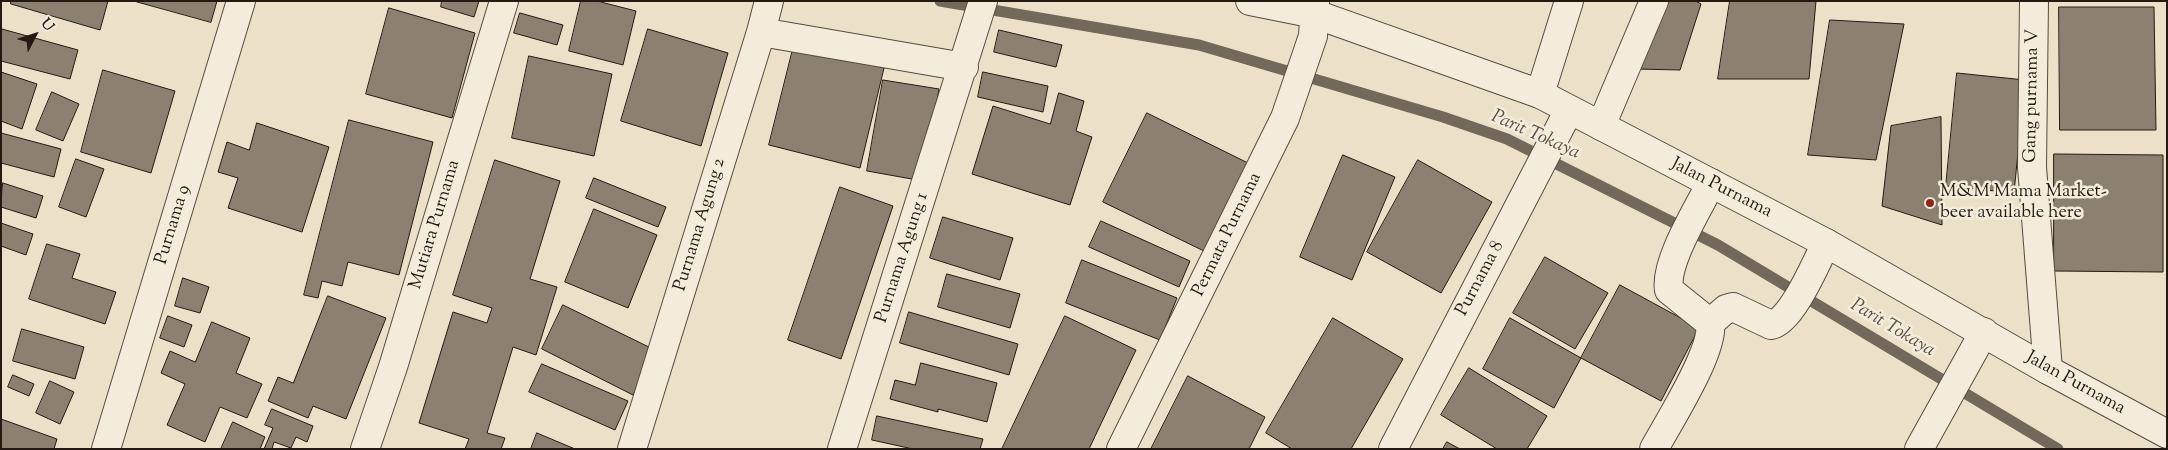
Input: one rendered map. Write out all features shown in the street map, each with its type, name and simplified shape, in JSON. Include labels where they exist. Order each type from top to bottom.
[{"type":"street","name":"Purnama 9","points":[[106,449],[242,1]]},
{"type":"street","name":"Mutiara Purnama","points":[[366,449],[393,367],[504,1]]},
{"type":"street","name":"Purnama Agung 1","points":[[842,449],[983,1]]},
{"type":"street","name":"Jalan Purnama","points":[[1250,1],[1315,17],[1540,94],[1567,113],[1600,126],[1711,183],[1821,253],[1979,342],[2048,370],[2167,434]]},
{"type":"street","points":[[1540,94],[1570,1]]},
{"type":"street","points":[[1600,126],[1654,1]]},
{"type":"street","name":"Gang purnama V","points":[[2034,1],[2032,167],[2048,370]]},
{"type":"street","points":[[766,15],[967,55]]},
{"type":"street","name":"Purnama Agung 2","points":[[632,449],[766,15]]},
{"type":"street","name":"Permata Purnama","points":[[1121,449],[1285,118],[1315,17]]},
{"type":"street","name":"Purnama 8","points":[[1393,449],[1567,113]]},
{"type":"street","points":[[1654,449],[1698,369],[1711,333],[1710,323],[1669,290],[1668,283],[1671,265],[1711,183]]},
{"type":"street","points":[[1710,323],[1729,307],[1733,307],[1771,325],[1778,323],[1790,311],[1821,253]]},
{"type":"street","points":[[1919,449],[1979,342]]},
{"type":"building","points":[[11,1],[108,1],[100,30],[11,4]]},
{"type":"building","points":[[134,1],[217,1],[211,22]]},
{"type":"building","points":[[442,1],[479,1],[474,17],[441,7]]},
{"type":"building","points":[[581,1],[597,1],[636,11],[623,65],[569,51]]},
{"type":"building","points":[[1661,1],[1696,1],[1701,4],[1680,70],[1636,69]]},
{"type":"building","points":[[1730,1],[1816,1],[1809,79],[1718,79]]},
{"type":"building","points":[[2059,7],[2154,7],[2156,130],[2060,130]]},
{"type":"building","points":[[389,8],[475,33],[452,118],[366,94]]},
{"type":"building","points":[[520,13],[563,25],[557,45],[514,33]]},
{"type":"building","points":[[1830,20],[1904,24],[1876,160],[1808,155]]},
{"type":"building","points":[[2,29],[78,50],[70,79],[1,61]]},
{"type":"building","points":[[648,29],[728,53],[701,146],[621,121]]},
{"type":"building","points":[[999,30],[1062,45],[1056,67],[994,52]]},
{"type":"building","points":[[794,45],[884,68],[860,168],[769,145]]},
{"type":"building","points":[[529,56],[612,74],[594,156],[512,138]]},
{"type":"building","points":[[103,70],[175,91],[151,173],[81,152]]},
{"type":"building","points":[[1,72],[37,84],[22,129],[1,121]]},
{"type":"building","points":[[983,72],[1048,86],[1043,112],[978,97]]},
{"type":"building","points":[[1957,73],[2025,80],[2014,193],[1946,186]]},
{"type":"building","points":[[883,80],[939,89],[923,181],[867,171]]},
{"type":"building","points":[[52,92],[79,104],[63,141],[36,130]]},
{"type":"building","points":[[1059,93],[1084,101],[1076,131],[1092,137],[1070,205],[972,174],[993,106],[1050,124]]},
{"type":"building","points":[[1147,113],[1250,164],[1206,252],[1103,202]]},
{"type":"building","points":[[1941,117],[1942,225],[1882,206],[1891,126]]},
{"type":"building","points":[[349,120],[433,142],[399,275],[348,262],[342,286],[322,281],[318,298],[304,295]]},
{"type":"building","points":[[257,123],[329,147],[302,232],[228,208],[238,178],[218,172],[227,142],[249,150]]},
{"type":"building","points":[[1,133],[61,149],[54,177],[1,163]]},
{"type":"building","points":[[2054,154],[2163,155],[2163,272],[2054,271]]},
{"type":"building","points":[[1343,155],[1395,177],[1352,280],[1300,257]]},
{"type":"building","points":[[76,159],[104,169],[86,217],[59,207]]},
{"type":"building","points":[[495,160],[560,181],[530,279],[557,287],[536,355],[513,347],[487,433],[505,438],[501,449],[465,449],[469,439],[419,423],[453,312],[487,323],[492,308],[453,295]]},
{"type":"building","points":[[1418,160],[1492,202],[1441,293],[1367,252]]},
{"type":"building","points":[[594,178],[666,207],[658,227],[586,198]]},
{"type":"building","points":[[3,183],[43,196],[36,218],[1,207]]},
{"type":"building","points":[[840,187],[893,206],[841,359],[788,340]]},
{"type":"building","points":[[594,209],[657,235],[628,308],[565,282]]},
{"type":"building","points":[[943,217],[1013,238],[1000,280],[930,258]]},
{"type":"building","points":[[1101,221],[1190,261],[1179,287],[1089,247]]},
{"type":"building","points":[[1,223],[33,234],[26,255],[1,246]]},
{"type":"building","points":[[47,244],[80,254],[72,278],[116,292],[105,324],[29,299]]},
{"type":"building","points":[[1545,257],[1608,293],[1575,349],[1513,313]]},
{"type":"building","points":[[1082,260],[1177,298],[1160,340],[1066,303]]},
{"type":"building","points":[[947,274],[1020,294],[1010,328],[938,307]]},
{"type":"building","points":[[183,278],[209,287],[200,313],[175,306]]},
{"type":"building","points":[[1620,285],[1699,328],[1661,401],[1581,358]]},
{"type":"building","points":[[328,296],[386,318],[346,419],[313,406],[308,418],[268,401],[278,377],[293,383]]},
{"type":"building","points":[[563,305],[655,350],[633,395],[542,349]]},
{"type":"building","points":[[909,312],[1018,344],[1009,375],[900,343]]},
{"type":"building","points":[[168,316],[192,325],[184,347],[160,338]]},
{"type":"building","points":[[1065,316],[1136,350],[1089,449],[1002,449]]},
{"type":"building","points":[[1333,318],[1403,359],[1351,449],[1292,449],[1266,433]]},
{"type":"building","points":[[1510,318],[1581,358],[1554,408],[1483,369]]},
{"type":"building","points":[[212,322],[250,338],[236,373],[262,384],[247,418],[220,407],[205,442],[167,425],[185,384],[161,373],[170,351],[195,362]]},
{"type":"building","points":[[22,329],[84,347],[75,379],[13,361]]},
{"type":"building","points":[[921,363],[997,383],[987,422],[938,409],[938,412],[890,399],[895,380],[915,385]]},
{"type":"building","points":[[542,364],[628,401],[615,430],[529,392]]},
{"type":"building","points":[[1469,368],[1547,416],[1527,449],[1497,449],[1441,415]]},
{"type":"building","points":[[13,375],[34,384],[29,396],[8,387]]},
{"type":"building","points":[[1188,376],[1265,417],[1249,449],[1151,449]]},
{"type":"building","points":[[50,381],[74,392],[60,424],[36,413]]},
{"type":"building","points":[[272,409],[313,426],[307,442],[296,437],[291,448],[274,442],[272,449],[264,449],[273,428],[265,425]]},
{"type":"building","points":[[877,416],[983,439],[980,449],[913,449],[872,440]]},
{"type":"building","points":[[1,419],[57,439],[54,449],[1,449]]},
{"type":"building","points":[[233,422],[265,437],[260,449],[221,449]]},
{"type":"building","points":[[537,433],[575,449],[531,449]]},
{"type":"building","points":[[1447,442],[1460,449],[1443,449]]},
{"type":"waterway","name":"Parit Tokaya","points":[[940,1],[1199,45],[1443,117],[1507,139],[1718,245],[2058,449]]},
{"type":"place","name":"M&M Mama Market- beer available here","points":[[1930,203]]}]
